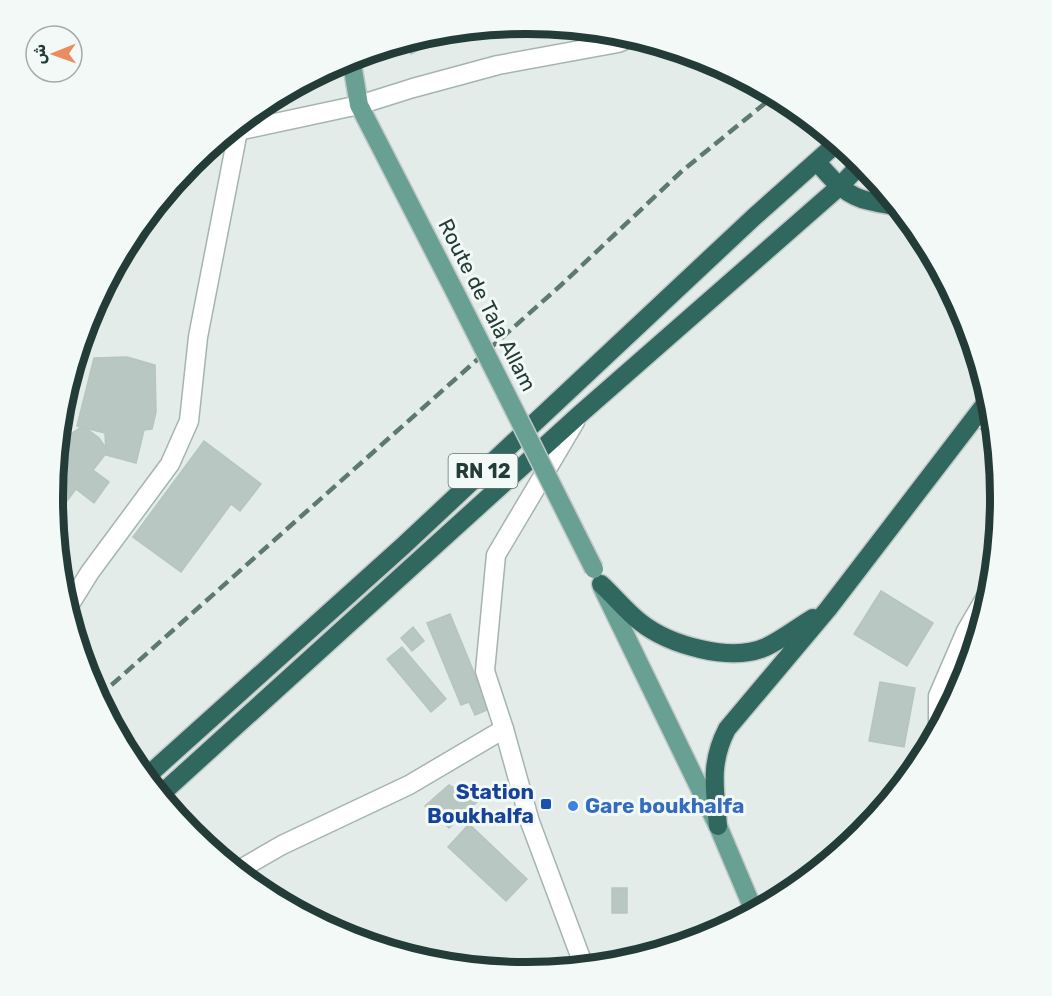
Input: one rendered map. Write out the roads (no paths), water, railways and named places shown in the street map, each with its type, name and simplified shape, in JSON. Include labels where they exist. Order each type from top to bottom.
[{"type":"highway","name":"RN 12","points":[[152,772],[404,546],[644,320],[831,149]]},
{"type":"highway","points":[[817,162],[847,193],[866,201],[883,202]]},
{"type":"highway","name":"RN 12","points":[[166,790],[579,415],[839,187],[855,171]]},
{"type":"highway","points":[[718,826],[715,759],[727,729],[828,609],[981,410]]},
{"type":"highway","points":[[598,576],[641,623],[669,639],[704,650],[739,653],[765,648],[828,609]]},
{"type":"main road","name":"Route de Tala Allam","points":[[353,69],[359,105],[598,576],[718,826],[751,903]]},
{"type":"street","points":[[243,130],[359,105],[498,65],[617,43]]},
{"type":"street","points":[[73,599],[90,572],[170,464],[189,421],[198,337],[231,141]]},
{"type":"street","points":[[579,415],[496,555],[485,671],[530,822],[581,958]]},
{"type":"street","points":[[977,416],[983,419]]},
{"type":"street","points":[[938,710],[938,696],[974,617]]},
{"type":"street","points":[[245,867],[282,845],[409,784],[504,729]]},
{"type":"railway","points":[[105,691],[560,286],[682,171],[766,102]]},
{"type":"place","name":"Station Boukhalfa","points":[[546,804]]},
{"type":"place","name":"Gare boukhalfa","points":[[573,806]]}]
